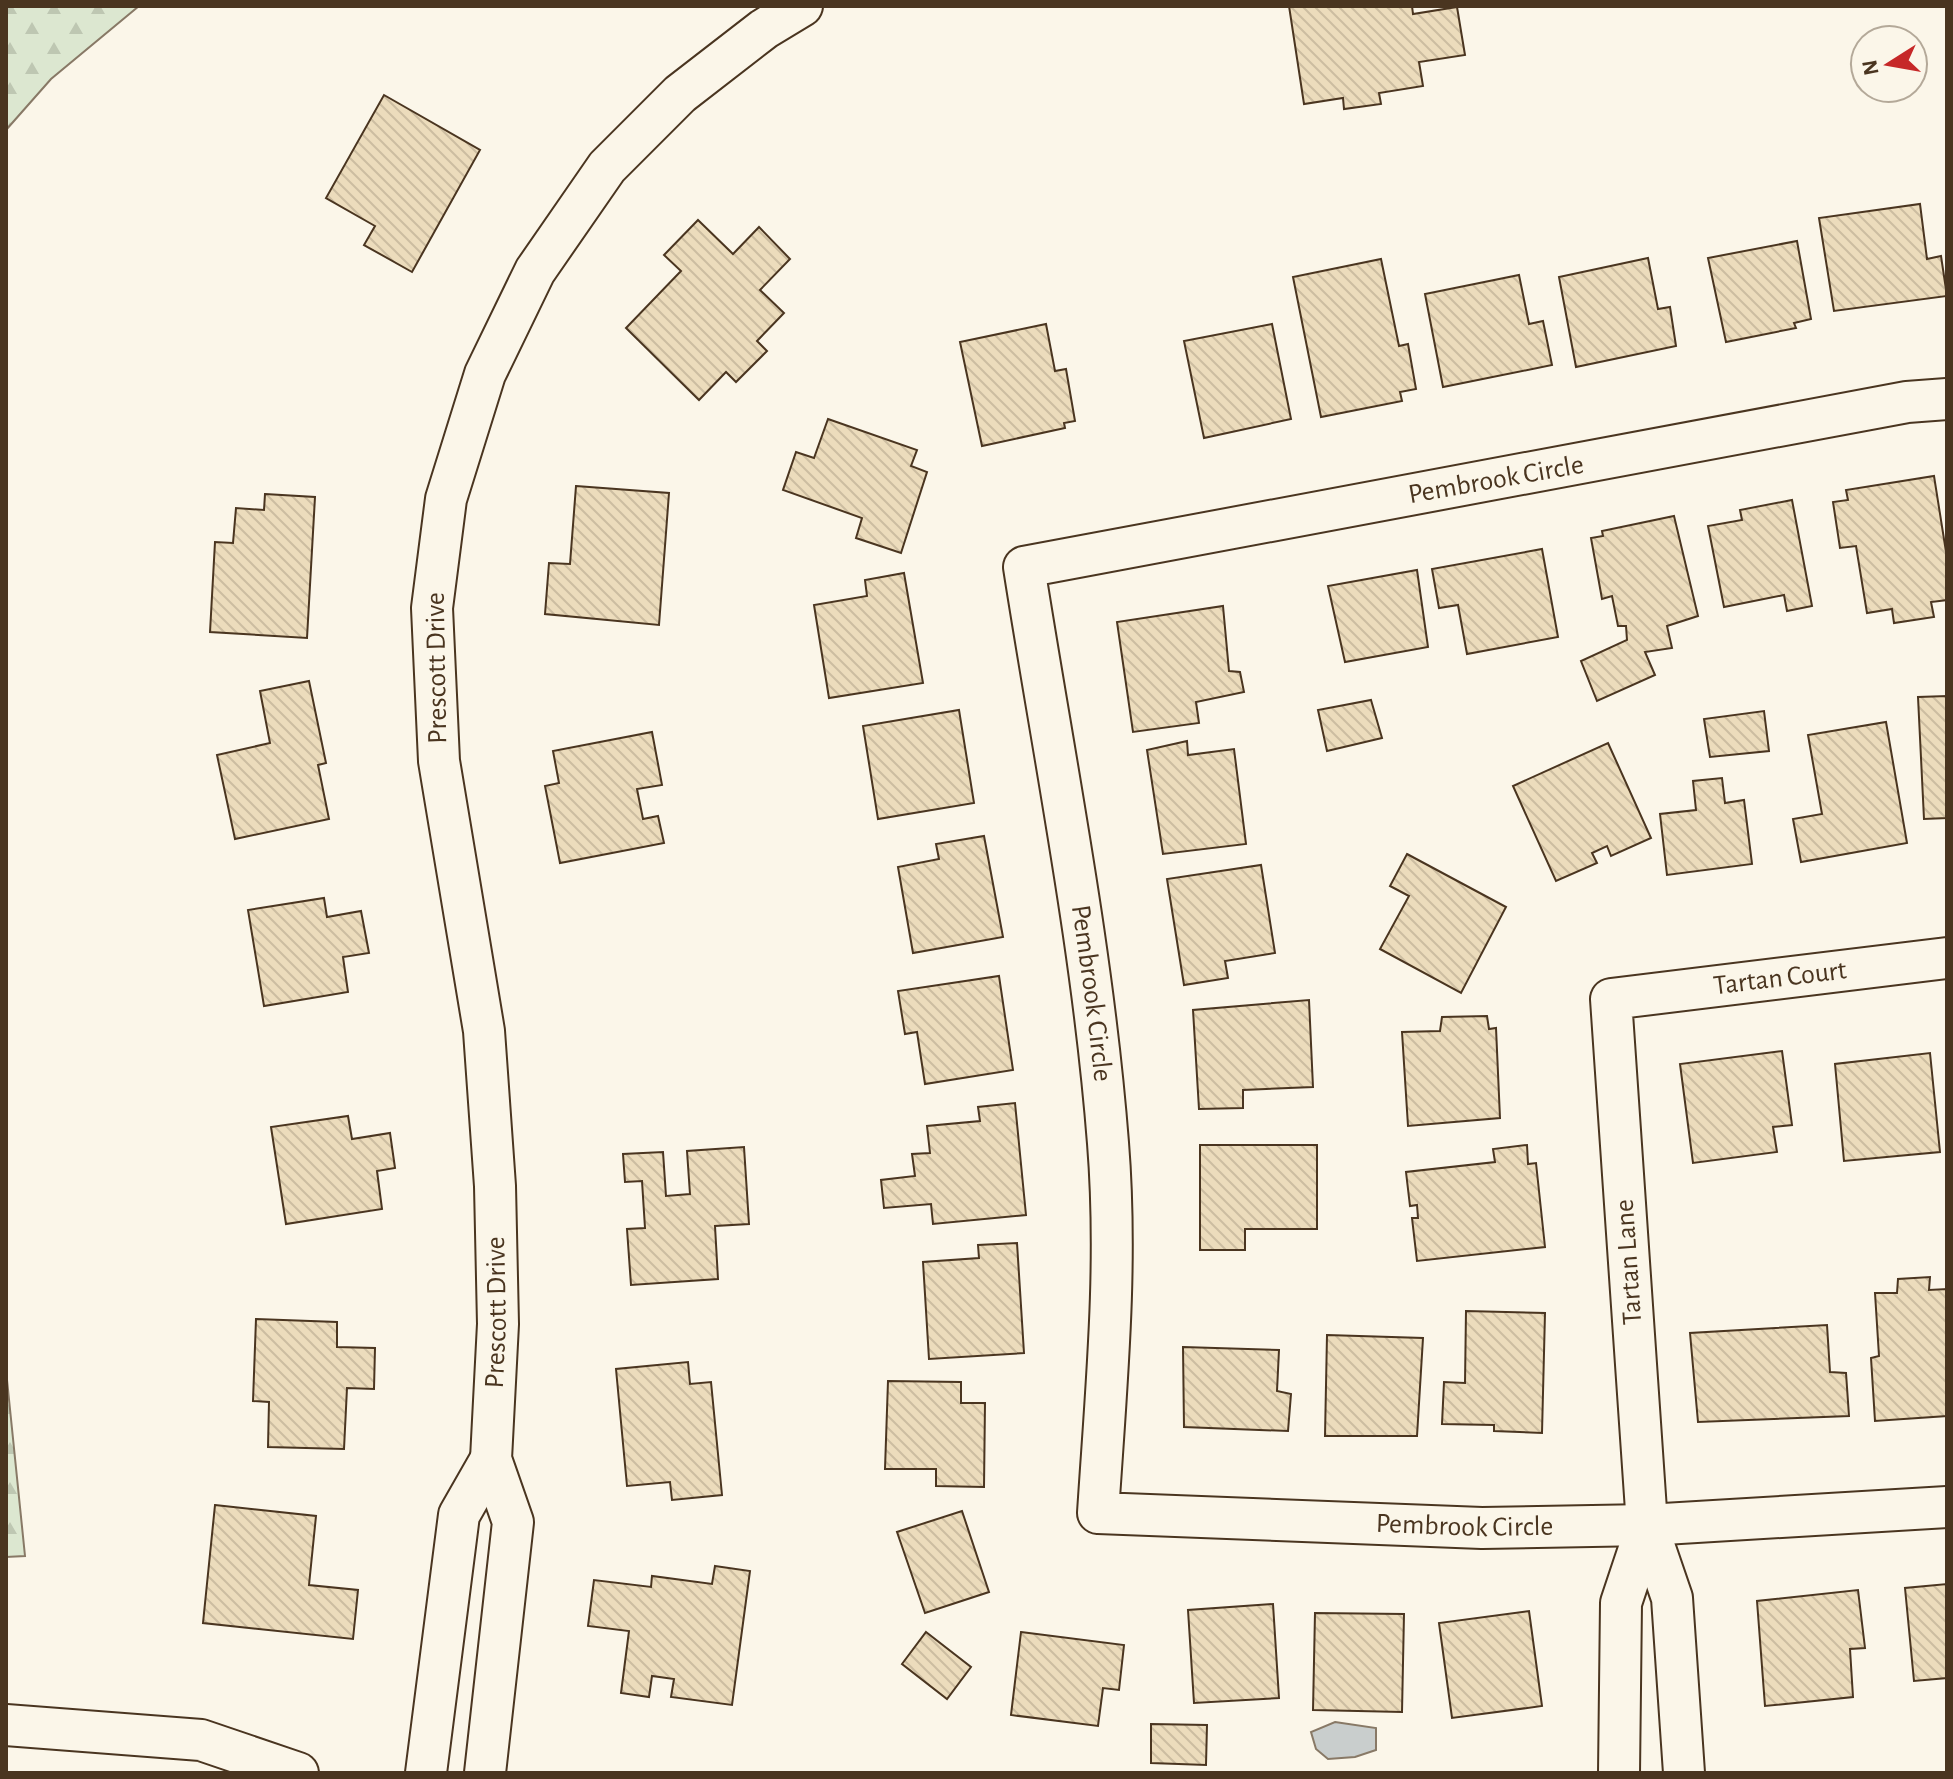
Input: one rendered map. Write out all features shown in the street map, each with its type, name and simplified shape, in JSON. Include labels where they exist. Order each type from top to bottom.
[{"type":"street","name":"Prescott Drive","points":[[485,1773],[513,1522],[491,1459],[498,1324],[495,1186],[484,1031],[438,746],[432,608],[446,499],[485,374],[535,271],[607,167],[680,94],[764,29],[802,6]]},
{"type":"street","name":"Pembrook Circle","points":[[1947,399],[1891,405],[1024,567],[1086,955],[1108,1144],[1113,1285],[1098,1513],[1482,1528],[1647,1525],[1947,1507]]},
{"type":"street","name":"Tartan Court","points":[[1611,999],[1947,958]]},
{"type":"street","name":"Tartan Lane","points":[[1611,999],[1647,1525],[1672,1598],[1684,1773]]},
{"type":"street","name":"Prescott Drive","points":[[426,1773],[459,1515],[491,1459]]},
{"type":"street","name":"Tartan Lane","points":[[1619,1773],[1621,1603],[1647,1525]]},
{"type":"street","points":[[6,1725],[201,1740],[298,1773]]},
{"type":"green space","points":[[6,6],[139,6],[51,79],[6,130]]},
{"type":"green space","points":[[6,1370],[25,1556],[6,1557]]},
{"type":"shaded area","points":[[1335,1722],[1376,1728],[1376,1750],[1355,1757],[1328,1759],[1316,1749],[1311,1732]]},
{"type":"building","points":[[1289,6],[1412,6],[1413,14],[1457,7],[1465,55],[1419,62],[1423,86],[1379,93],[1381,104],[1344,109],[1343,98],[1304,104]]},
{"type":"building","points":[[384,95],[480,150],[412,272],[364,245],[375,226],[326,198]]},
{"type":"building","points":[[1920,204],[1927,259],[1941,256],[1947,296],[1834,311],[1819,218]]},
{"type":"building","points":[[698,220],[733,254],[759,227],[790,259],[760,290],[784,313],[757,341],[767,351],[736,382],[726,372],[699,400],[626,328],[681,271],[664,255]]},
{"type":"building","points":[[1797,241],[1811,319],[1794,323],[1796,328],[1726,342],[1708,258]]},
{"type":"building","points":[[1648,258],[1658,309],[1670,307],[1676,346],[1576,367],[1559,277]]},
{"type":"building","points":[[1381,259],[1399,346],[1408,344],[1416,389],[1400,392],[1402,401],[1321,417],[1293,277]]},
{"type":"building","points":[[1519,275],[1529,324],[1543,321],[1552,365],[1443,387],[1425,294]]},
{"type":"building","points":[[1046,324],[1055,371],[1066,369],[1075,421],[1064,423],[1065,428],[982,446],[960,342]]},
{"type":"building","points":[[1272,324],[1291,419],[1204,438],[1184,341]]},
{"type":"building","points":[[828,419],[917,450],[911,466],[927,472],[901,553],[856,538],[862,518],[783,490],[796,452],[814,458]]},
{"type":"building","points":[[1934,476],[1947,558],[1947,600],[1931,602],[1934,617],[1894,623],[1892,609],[1867,613],[1856,546],[1840,548],[1833,502],[1848,500],[1846,490]]},
{"type":"building","points":[[576,486],[669,493],[659,625],[545,614],[549,563],[570,564]]},
{"type":"building","points":[[265,494],[315,497],[307,638],[210,632],[215,542],[233,543],[236,508],[264,510]]},
{"type":"building","points":[[1792,500],[1812,606],[1787,611],[1784,595],[1724,607],[1708,526],[1742,520],[1740,510]]},
{"type":"building","points":[[1674,516],[1698,616],[1667,626],[1672,648],[1645,652],[1655,675],[1597,701],[1581,661],[1627,640],[1626,626],[1618,626],[1612,596],[1602,599],[1591,538],[1603,536],[1602,531]]},
{"type":"building","points":[[1542,549],[1558,637],[1467,654],[1458,605],[1439,608],[1432,569]]},
{"type":"building","points":[[1417,570],[1428,647],[1345,662],[1328,586]]},
{"type":"building","points":[[904,573],[923,683],[829,698],[814,605],[867,596],[865,580]]},
{"type":"building","points":[[1223,606],[1229,671],[1240,672],[1244,692],[1196,702],[1199,723],[1133,732],[1117,622]]},
{"type":"building","points":[[309,681],[326,763],[318,765],[329,819],[235,839],[217,755],[270,743],[260,691]]},
{"type":"building","points":[[1947,696],[1947,818],[1924,819],[1918,697]]},
{"type":"building","points":[[1371,700],[1382,738],[1327,751],[1318,710]]},
{"type":"building","points":[[959,710],[974,803],[878,819],[863,726]]},
{"type":"building","points":[[1764,711],[1769,751],[1710,757],[1704,719]]},
{"type":"building","points":[[1886,722],[1907,843],[1801,862],[1793,819],[1822,814],[1808,735]]},
{"type":"building","points":[[652,732],[662,785],[637,789],[643,819],[658,816],[664,843],[560,863],[545,786],[559,783],[553,751]]},
{"type":"building","points":[[1187,741],[1188,755],[1234,749],[1246,844],[1163,854],[1147,750]]},
{"type":"building","points":[[1608,743],[1651,838],[1611,856],[1607,846],[1592,853],[1597,863],[1556,881],[1513,786]]},
{"type":"building","points":[[1722,778],[1725,803],[1744,800],[1752,864],[1667,875],[1660,814],[1696,810],[1693,781]]},
{"type":"building","points":[[984,836],[1003,937],[913,953],[898,867],[939,859],[936,844]]},
{"type":"building","points":[[1407,854],[1506,907],[1461,993],[1380,949],[1409,896],[1390,886]]},
{"type":"building","points":[[1261,865],[1275,953],[1225,961],[1228,978],[1184,985],[1167,879]]},
{"type":"building","points":[[324,898],[327,917],[361,911],[369,953],[343,957],[348,992],[264,1006],[248,910]]},
{"type":"building","points":[[999,976],[1013,1070],[925,1084],[917,1032],[905,1034],[898,991]]},
{"type":"building","points":[[1309,1000],[1313,1087],[1243,1090],[1243,1108],[1199,1109],[1193,1010]]},
{"type":"building","points":[[1487,1016],[1489,1029],[1496,1028],[1500,1118],[1408,1126],[1402,1032],[1440,1031],[1442,1017]]},
{"type":"building","points":[[1782,1051],[1792,1125],[1773,1127],[1777,1152],[1693,1163],[1680,1064]]},
{"type":"building","points":[[1930,1053],[1940,1152],[1844,1161],[1835,1064]]},
{"type":"building","points":[[1015,1103],[1026,1215],[933,1224],[931,1204],[884,1208],[881,1180],[915,1176],[912,1154],[930,1153],[927,1126],[980,1121],[978,1107]]},
{"type":"building","points":[[348,1116],[352,1139],[390,1133],[395,1168],[377,1171],[382,1209],[286,1224],[271,1127]]},
{"type":"building","points":[[1200,1145],[1317,1145],[1317,1229],[1245,1229],[1245,1250],[1200,1250]]},
{"type":"building","points":[[1527,1145],[1528,1164],[1536,1163],[1545,1247],[1417,1261],[1412,1218],[1418,1218],[1417,1205],[1410,1206],[1406,1172],[1495,1162],[1493,1149]]},
{"type":"building","points":[[744,1147],[749,1224],[715,1226],[718,1279],[631,1285],[627,1229],[645,1228],[642,1181],[625,1182],[623,1154],[663,1152],[666,1196],[690,1194],[687,1151]]},
{"type":"building","points":[[1017,1243],[1024,1353],[929,1359],[923,1262],[979,1258],[978,1245]]},
{"type":"building","points":[[1930,1277],[1929,1290],[1947,1289],[1947,1416],[1875,1421],[1871,1358],[1879,1356],[1875,1293],[1897,1293],[1898,1279]]},
{"type":"building","points":[[1466,1311],[1545,1313],[1542,1433],[1494,1431],[1494,1425],[1442,1424],[1444,1382],[1465,1383]]},
{"type":"building","points":[[256,1319],[337,1322],[337,1347],[375,1348],[374,1389],[347,1388],[344,1449],[268,1447],[269,1402],[253,1401]]},
{"type":"building","points":[[1827,1325],[1830,1372],[1846,1373],[1849,1416],[1698,1422],[1690,1333]]},
{"type":"building","points":[[1327,1335],[1423,1338],[1417,1436],[1325,1436]]},
{"type":"building","points":[[1183,1347],[1279,1350],[1277,1391],[1291,1394],[1288,1431],[1184,1427]]},
{"type":"building","points":[[688,1362],[690,1384],[711,1382],[722,1495],[672,1500],[670,1482],[627,1486],[616,1369]]},
{"type":"building","points":[[888,1381],[961,1382],[961,1403],[985,1403],[984,1487],[936,1486],[936,1469],[885,1469]]},
{"type":"building","points":[[215,1505],[316,1516],[309,1585],[358,1590],[353,1639],[203,1623]]},
{"type":"building","points":[[962,1511],[989,1592],[925,1613],[897,1532]]},
{"type":"building","points":[[715,1566],[750,1571],[732,1705],[671,1697],[674,1679],[652,1676],[649,1697],[621,1693],[629,1631],[588,1626],[594,1580],[651,1587],[652,1576],[712,1584]]},
{"type":"building","points":[[1947,1584],[1947,1678],[1914,1681],[1905,1588]]},
{"type":"building","points":[[1858,1590],[1865,1648],[1850,1649],[1853,1697],[1765,1706],[1757,1601]]},
{"type":"building","points":[[1273,1604],[1279,1698],[1194,1703],[1188,1610]]},
{"type":"building","points":[[1529,1611],[1542,1706],[1452,1718],[1439,1623]]},
{"type":"building","points":[[1315,1613],[1404,1614],[1402,1712],[1313,1710]]},
{"type":"building","points":[[926,1632],[971,1667],[947,1699],[902,1664]]},
{"type":"building","points":[[1021,1632],[1124,1645],[1119,1690],[1103,1688],[1098,1726],[1011,1715]]},
{"type":"building","points":[[1151,1724],[1207,1725],[1206,1765],[1151,1763]]}]
